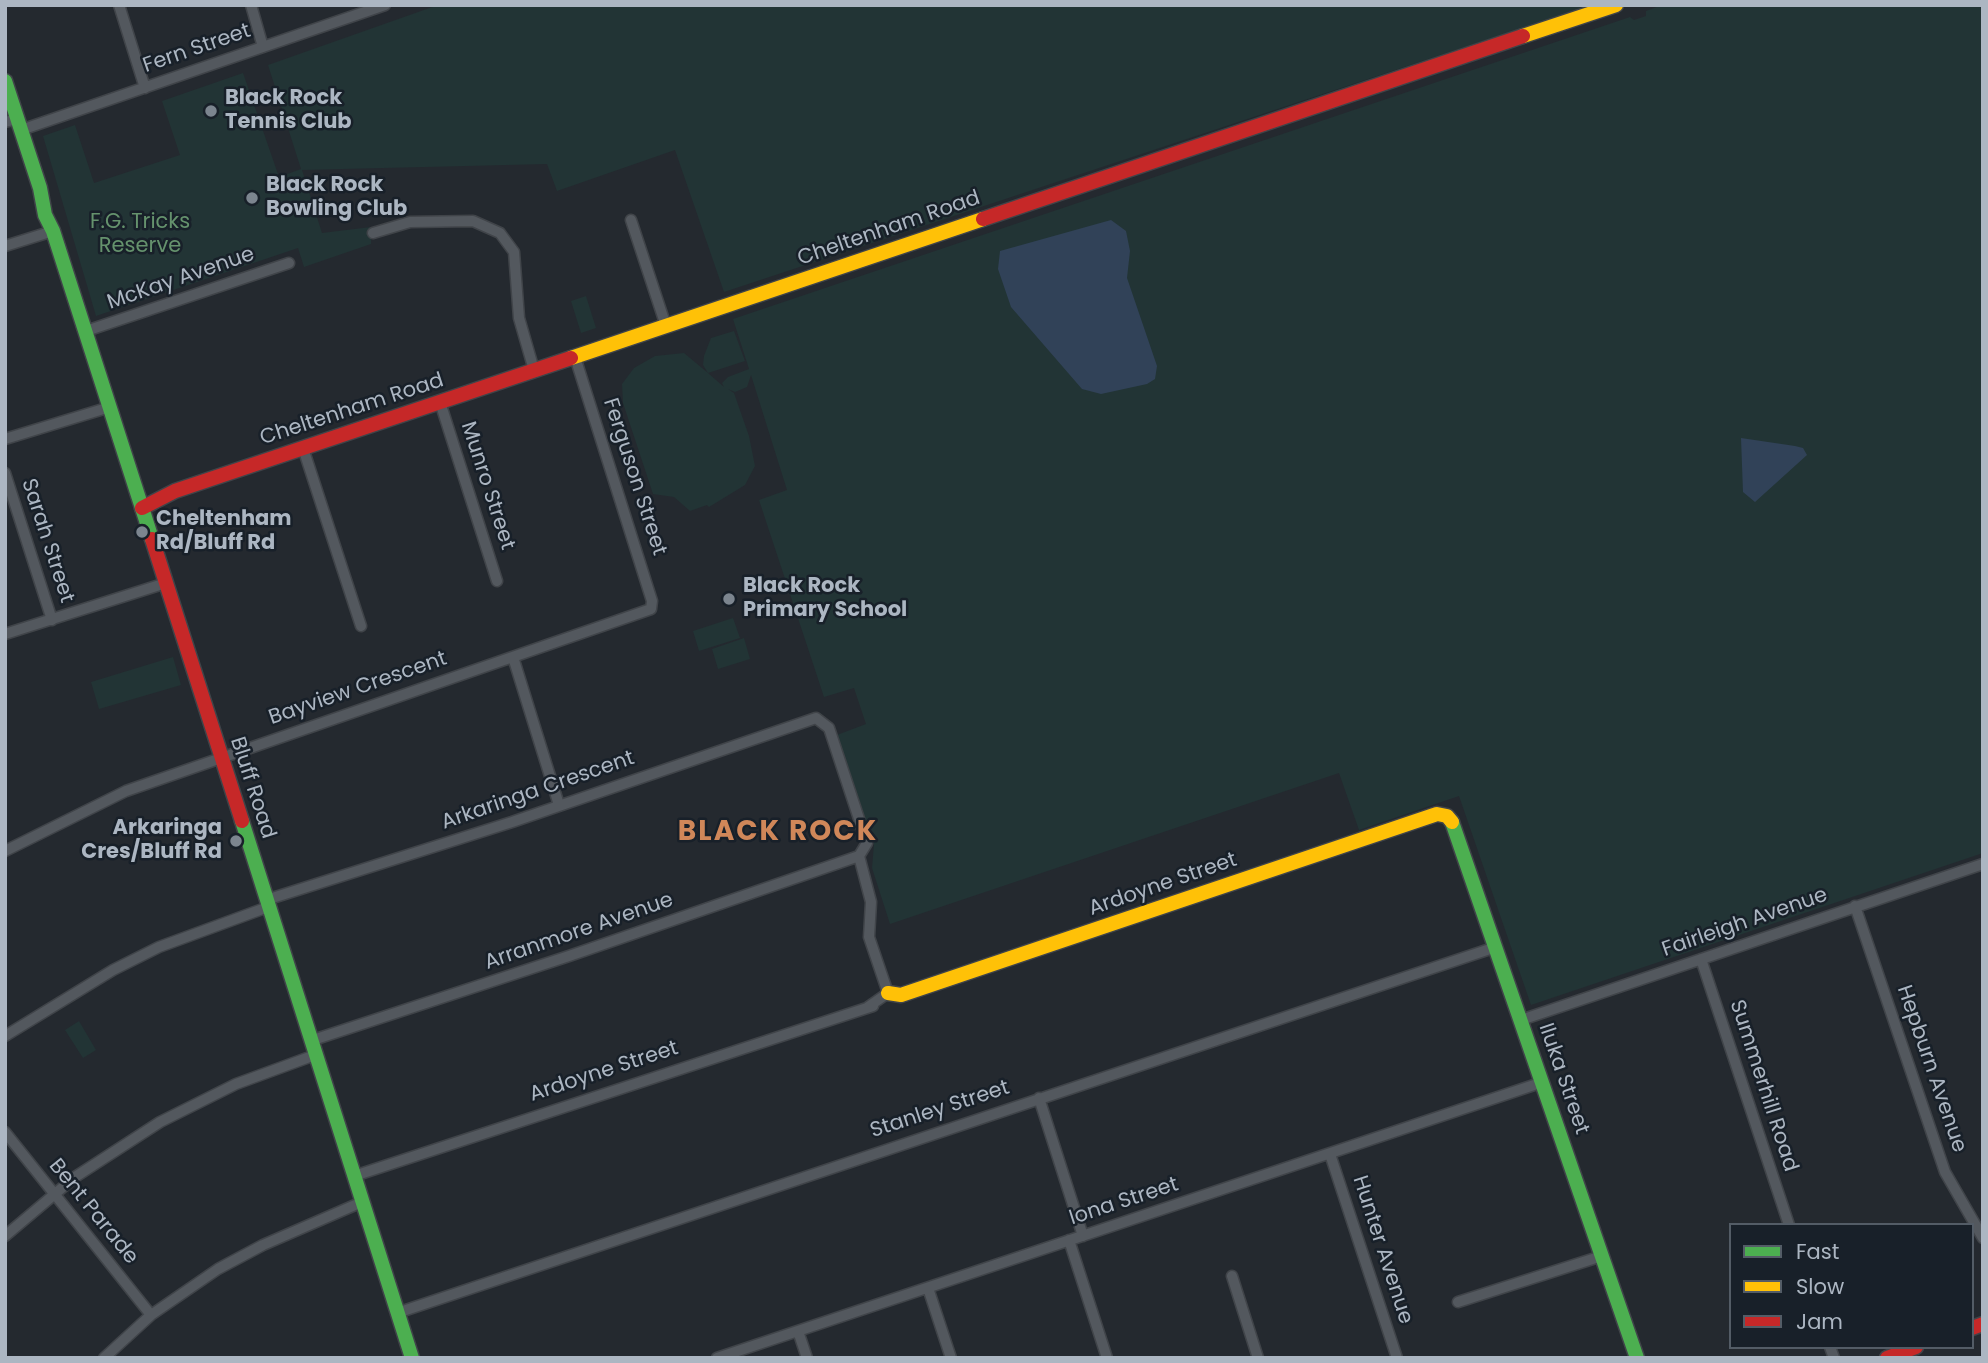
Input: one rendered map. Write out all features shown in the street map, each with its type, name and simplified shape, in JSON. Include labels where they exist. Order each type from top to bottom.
[{"type":"street","points":[[119,5],[145,88]]},
{"type":"street","points":[[251,5],[263,47]]},
{"type":"street","name":"Fern Street","points":[[14,124],[145,88],[384,5]]},
{"type":"street","name":"Cheltenham Road","points":[[140,503],[1616,5]]},
{"type":"street","name":"Bluff Road","points":[[5,81],[14,124],[40,188],[48,199],[53,231],[354,1176],[397,1313],[407,1357]]},
{"type":"street","points":[[631,220],[666,326]]},
{"type":"street","points":[[373,233],[410,222],[473,221],[500,233],[514,252],[521,330],[534,370]]},
{"type":"street","points":[[5,246],[53,231]]},
{"type":"street","name":"McKay Avenue","points":[[86,331],[289,263]]},
{"type":"street","name":"Ferguson Street","points":[[575,357],[652,601],[651,609]]},
{"type":"street","name":"Munro Street","points":[[440,402],[497,581]]},
{"type":"street","points":[[5,439],[110,407]]},
{"type":"street","points":[[303,448],[361,626]]},
{"type":"street","name":"Sarah Street","points":[[5,473],[52,620]]},
{"type":"street","points":[[5,634],[166,583]]},
{"type":"street","name":"Bayview Crescent","points":[[5,851],[85,809],[220,757],[651,609]]},
{"type":"street","points":[[513,657],[559,806]]},
{"type":"street","name":"Arkaringa Crescent","points":[[5,1035],[72,992],[124,964],[159,947],[267,904],[811,718],[822,720],[829,728],[865,836],[865,848],[855,857]]},
{"type":"street","name":"Ardoyne Street","points":[[354,1176],[880,1005],[890,994],[1437,814],[1447,816]]},
{"type":"street","name":"Iluka Street","points":[[1447,816],[1453,823],[1637,1358]]},
{"type":"street","points":[[855,857],[871,902],[869,937],[890,994]]},
{"type":"street","name":"Arranmore Avenue","points":[[310,1041],[569,957],[855,857]]},
{"type":"street","name":"Fairleigh Avenue","points":[[1521,1020],[1983,864]]},
{"type":"street","name":"Hepburn Avenue","points":[[1856,906],[1945,1172],[1983,1238]]},
{"type":"street","name":"Stanley Street","points":[[397,1313],[1496,947]]},
{"type":"street","name":"Summerhill Road","points":[[1701,959],[1788,1223]]},
{"type":"street","points":[[5,1236],[54,1193],[121,1145],[185,1108],[244,1081],[315,1055]]},
{"type":"street","name":"Iona Street","points":[[717,1358],[1542,1082]]},
{"type":"street","points":[[1039,1098],[1083,1236]]},
{"type":"street","name":"Bent Parade","points":[[5,1132],[151,1315]]},
{"type":"street","name":"Hunter Avenue","points":[[1330,1154],[1397,1358]]},
{"type":"street","points":[[104,1358],[151,1315],[240,1256],[362,1202]]},
{"type":"street","points":[[1069,1240],[1107,1358]]},
{"type":"street","points":[[1458,1303],[1601,1256]]},
{"type":"street","points":[[1232,1276],[1258,1358]]},
{"type":"street","points":[[928,1288],[951,1358]]},
{"type":"street","points":[[798,1331],[807,1358]]},
{"type":"street","points":[[1887,1358],[1911,1349]]},
{"type":"green space","name":"F.G. Tricks Reserve","points":[[438,5],[1592,5],[724,292],[675,150],[557,191],[547,164],[302,170],[322,233],[371,227],[371,244],[304,267],[298,248],[96,316],[43,136],[75,125],[94,183],[180,155],[162,101],[243,73],[279,177],[301,169],[268,65]]},
{"type":"green space","points":[[1662,5],[1983,5],[1983,853],[1531,1005],[1459,796],[1359,830],[1339,773],[890,924],[872,868],[874,844],[837,735],[866,724],[854,688],[824,697],[759,500],[787,490],[751,375],[747,387],[735,392],[728,389],[734,393],[749,436],[755,466],[745,485],[709,507],[707,505],[690,511],[674,497],[653,494],[623,403],[622,384],[634,368],[655,356],[684,353],[724,387],[722,383],[728,377],[749,369],[733,319],[1630,17],[1634,20],[1646,16],[1646,11]]},
{"type":"green space","points":[[586,296],[596,328],[581,333],[571,301]]},
{"type":"green space","points":[[734,331],[745,361],[708,373],[703,365],[711,338]]},
{"type":"green space","points":[[733,618],[740,638],[699,651],[693,631]]},
{"type":"green space","points":[[744,638],[750,659],[718,669],[712,649]]},
{"type":"green space","points":[[173,657],[181,685],[99,709],[91,682]]},
{"type":"green space","points":[[79,1021],[96,1050],[83,1058],[65,1030]]},
{"type":"water","points":[[1111,220],[1126,231],[1130,251],[1127,278],[1157,366],[1155,379],[1147,384],[1101,394],[1082,389],[1011,307],[998,269],[1000,251]]},
{"type":"water","points":[[1741,438],[1803,448],[1807,455],[1755,502],[1743,492]]},
{"type":"traffic: fast","points":[[5,81],[40,188],[45,215],[53,231],[152,539]]},
{"type":"traffic: fast","points":[[242,821],[412,1358]]},
{"type":"traffic: fast","points":[[1452,822],[1637,1358]]},
{"type":"traffic: slow","points":[[1523,36],[1616,5]]},
{"type":"traffic: slow","points":[[571,358],[983,219]]},
{"type":"traffic: slow","points":[[888,993],[901,995],[1437,814],[1447,816],[1452,822]]},
{"type":"traffic: jam","points":[[983,219],[1523,36]]},
{"type":"traffic: jam","points":[[142,508],[175,491],[571,358]]},
{"type":"traffic: jam","points":[[152,539],[242,821]]},
{"type":"traffic: jam","points":[[1974,1327],[1983,1324]]},
{"type":"traffic: jam","points":[[1887,1358],[1911,1349]]},
{"type":"place","name":"Black Rock Tennis Club","points":[[211,111]]},
{"type":"place","name":"Black Rock Bowling Club","points":[[252,198]]},
{"type":"place","name":"Cheltenham Rd/Bluff Rd","points":[[142,532]]},
{"type":"place","name":"Black Rock Primary School","points":[[729,599]]},
{"type":"place","name":"Arkaringa Cres/Bluff Rd","points":[[236,841]]},
{"type":"district","name":"BLACK ROCK","points":[[778,833]]}]
